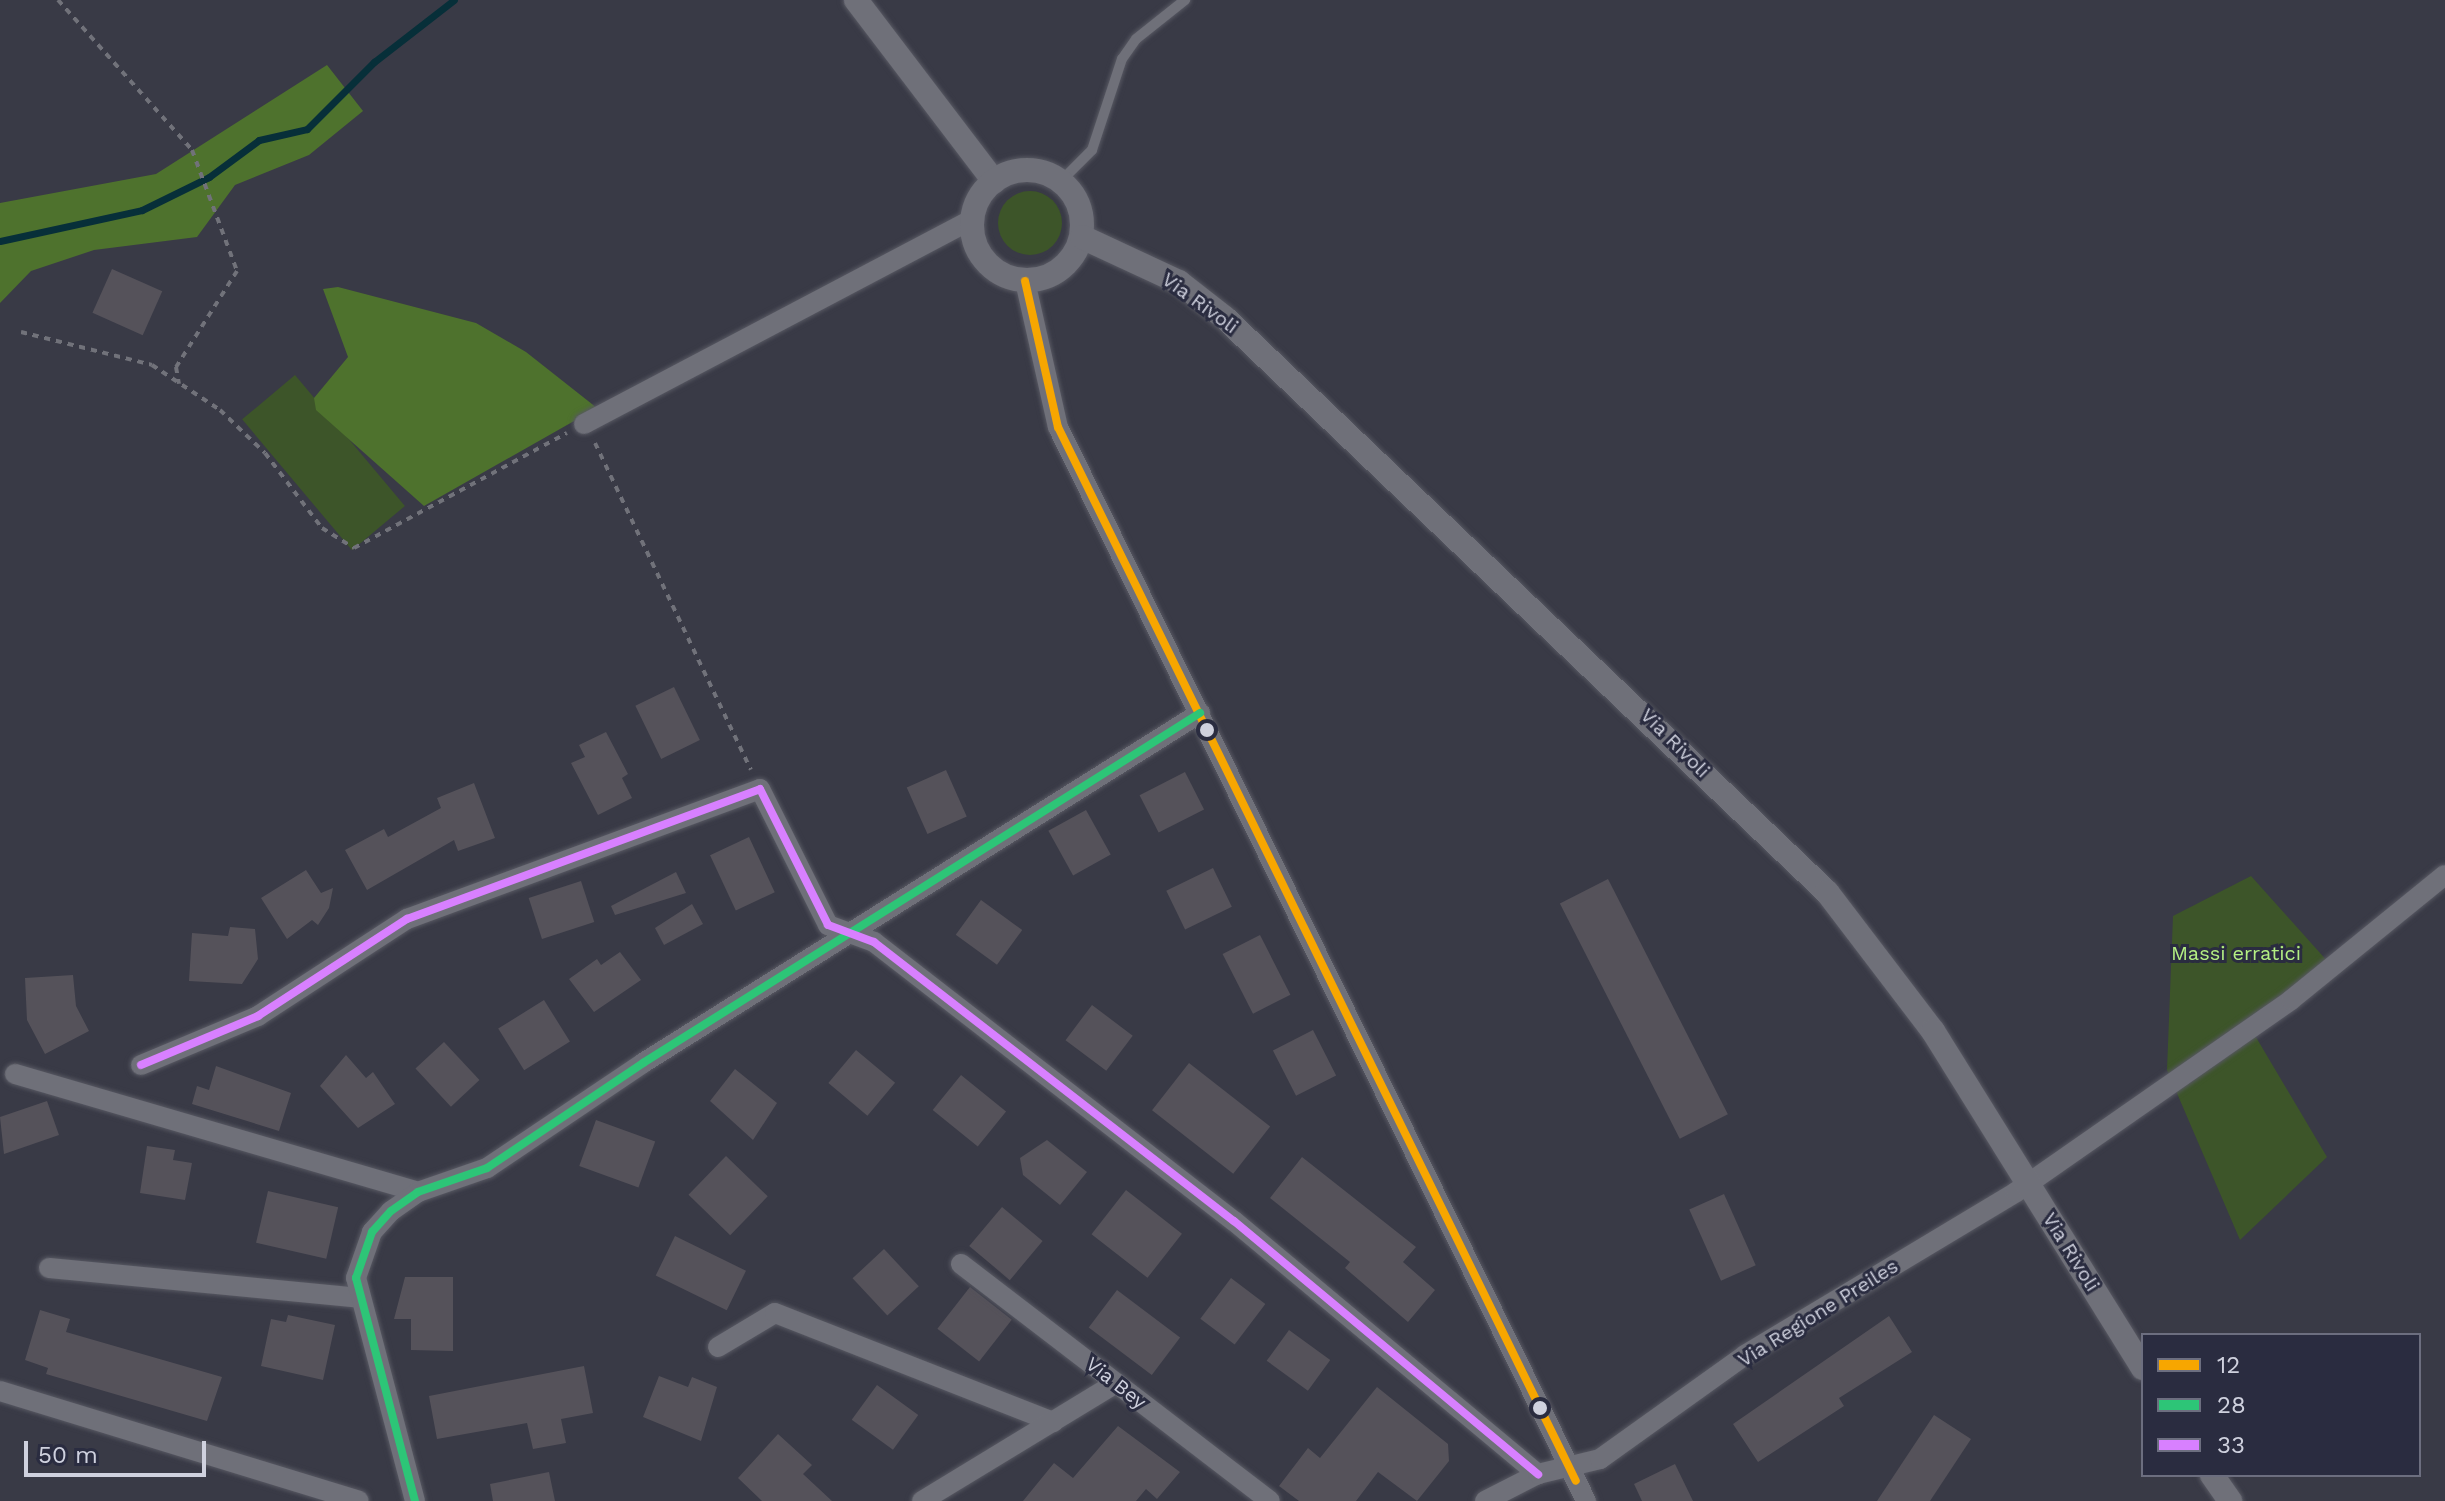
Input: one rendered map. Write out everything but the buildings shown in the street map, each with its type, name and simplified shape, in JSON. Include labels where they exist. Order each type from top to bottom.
[{"type":"street","points":[[856,0],[994,181]]},
{"type":"street","points":[[584,424],[971,220],[994,181],[1034,170],[1061,181],[1079,206],[1082,237],[1055,274],[1025,281],[1000,273],[980,255],[971,220]]},
{"type":"street","name":"Via Rivoli","points":[[1082,237],[1179,282],[1225,318],[1827,892],[1933,1031],[2141,1365]]},
{"type":"street","points":[[1025,281],[1058,427],[1586,1501]]},
{"type":"street","points":[[415,1501],[358,1298],[356,1278],[372,1232],[418,1192],[487,1168],[851,932],[1200,713]]},
{"type":"street","points":[[141,1065],[258,1016],[407,919],[760,789],[828,925],[874,942],[1234,1221],[1538,1474]]},
{"type":"street","name":"Via Regione Preiles","points":[[1570,1468],[1600,1459],[1745,1355],[2028,1183],[2291,1000],[2445,875]]},
{"type":"street","points":[[15,1074],[418,1192]]},
{"type":"street","name":"Via Bey","points":[[961,1264],[1270,1501]]},
{"type":"street","points":[[49,1268],[358,1298]]},
{"type":"street","points":[[718,1347],[775,1313],[1053,1422]]},
{"type":"street","points":[[922,1501],[1116,1383]]},
{"type":"street","points":[[0,1391],[359,1501]]},
{"type":"street","points":[[1485,1501],[1538,1474],[1570,1468]]},
{"type":"street","points":[[2213,1477],[2230,1501]]},
{"type":"lane","points":[[1061,181],[1092,150],[1122,59],[1136,39],[1185,0]]},
{"type":"path","points":[[58,0],[192,150],[215,220],[237,271],[176,367],[179,386]]},
{"type":"path","points":[[21,332],[152,365],[179,386],[220,410],[265,453],[322,528],[354,548],[584,424],[760,789]]},
{"type":"green space","points":[[327,65],[363,111],[309,155],[235,185],[197,237],[94,250],[31,271],[0,303],[0,203],[156,174]]},
{"type":"green space","points":[[1030,191],[1053,200],[1062,223],[1053,246],[1030,255],[1007,246],[998,223],[1007,200]]},
{"type":"green space","points":[[338,287],[476,323],[526,352],[597,408],[424,506],[316,410],[314,398],[348,357],[323,289]]},
{"type":"green space","points":[[295,375],[405,506],[352,550],[242,419]]},
{"type":"green space","name":"Massi erratici","points":[[2251,876],[2329,963],[2247,1022],[2327,1157],[2240,1240],[2167,1070],[2173,916]]},
{"type":"waterway","points":[[0,241],[142,210],[209,177],[259,140],[307,129],[374,62],[454,0]]},
{"type":"transit line","name":"12","points":[[1025,281],[1058,427],[1576,1481]]},
{"type":"transit line","name":"28","points":[[415,1501],[356,1278],[372,1232],[391,1211],[418,1192],[487,1168],[643,1063],[1200,713]]},
{"type":"transit line","name":"33","points":[[141,1065],[258,1016],[407,919],[760,789],[828,925],[874,942],[1234,1221],[1538,1474]]}]
